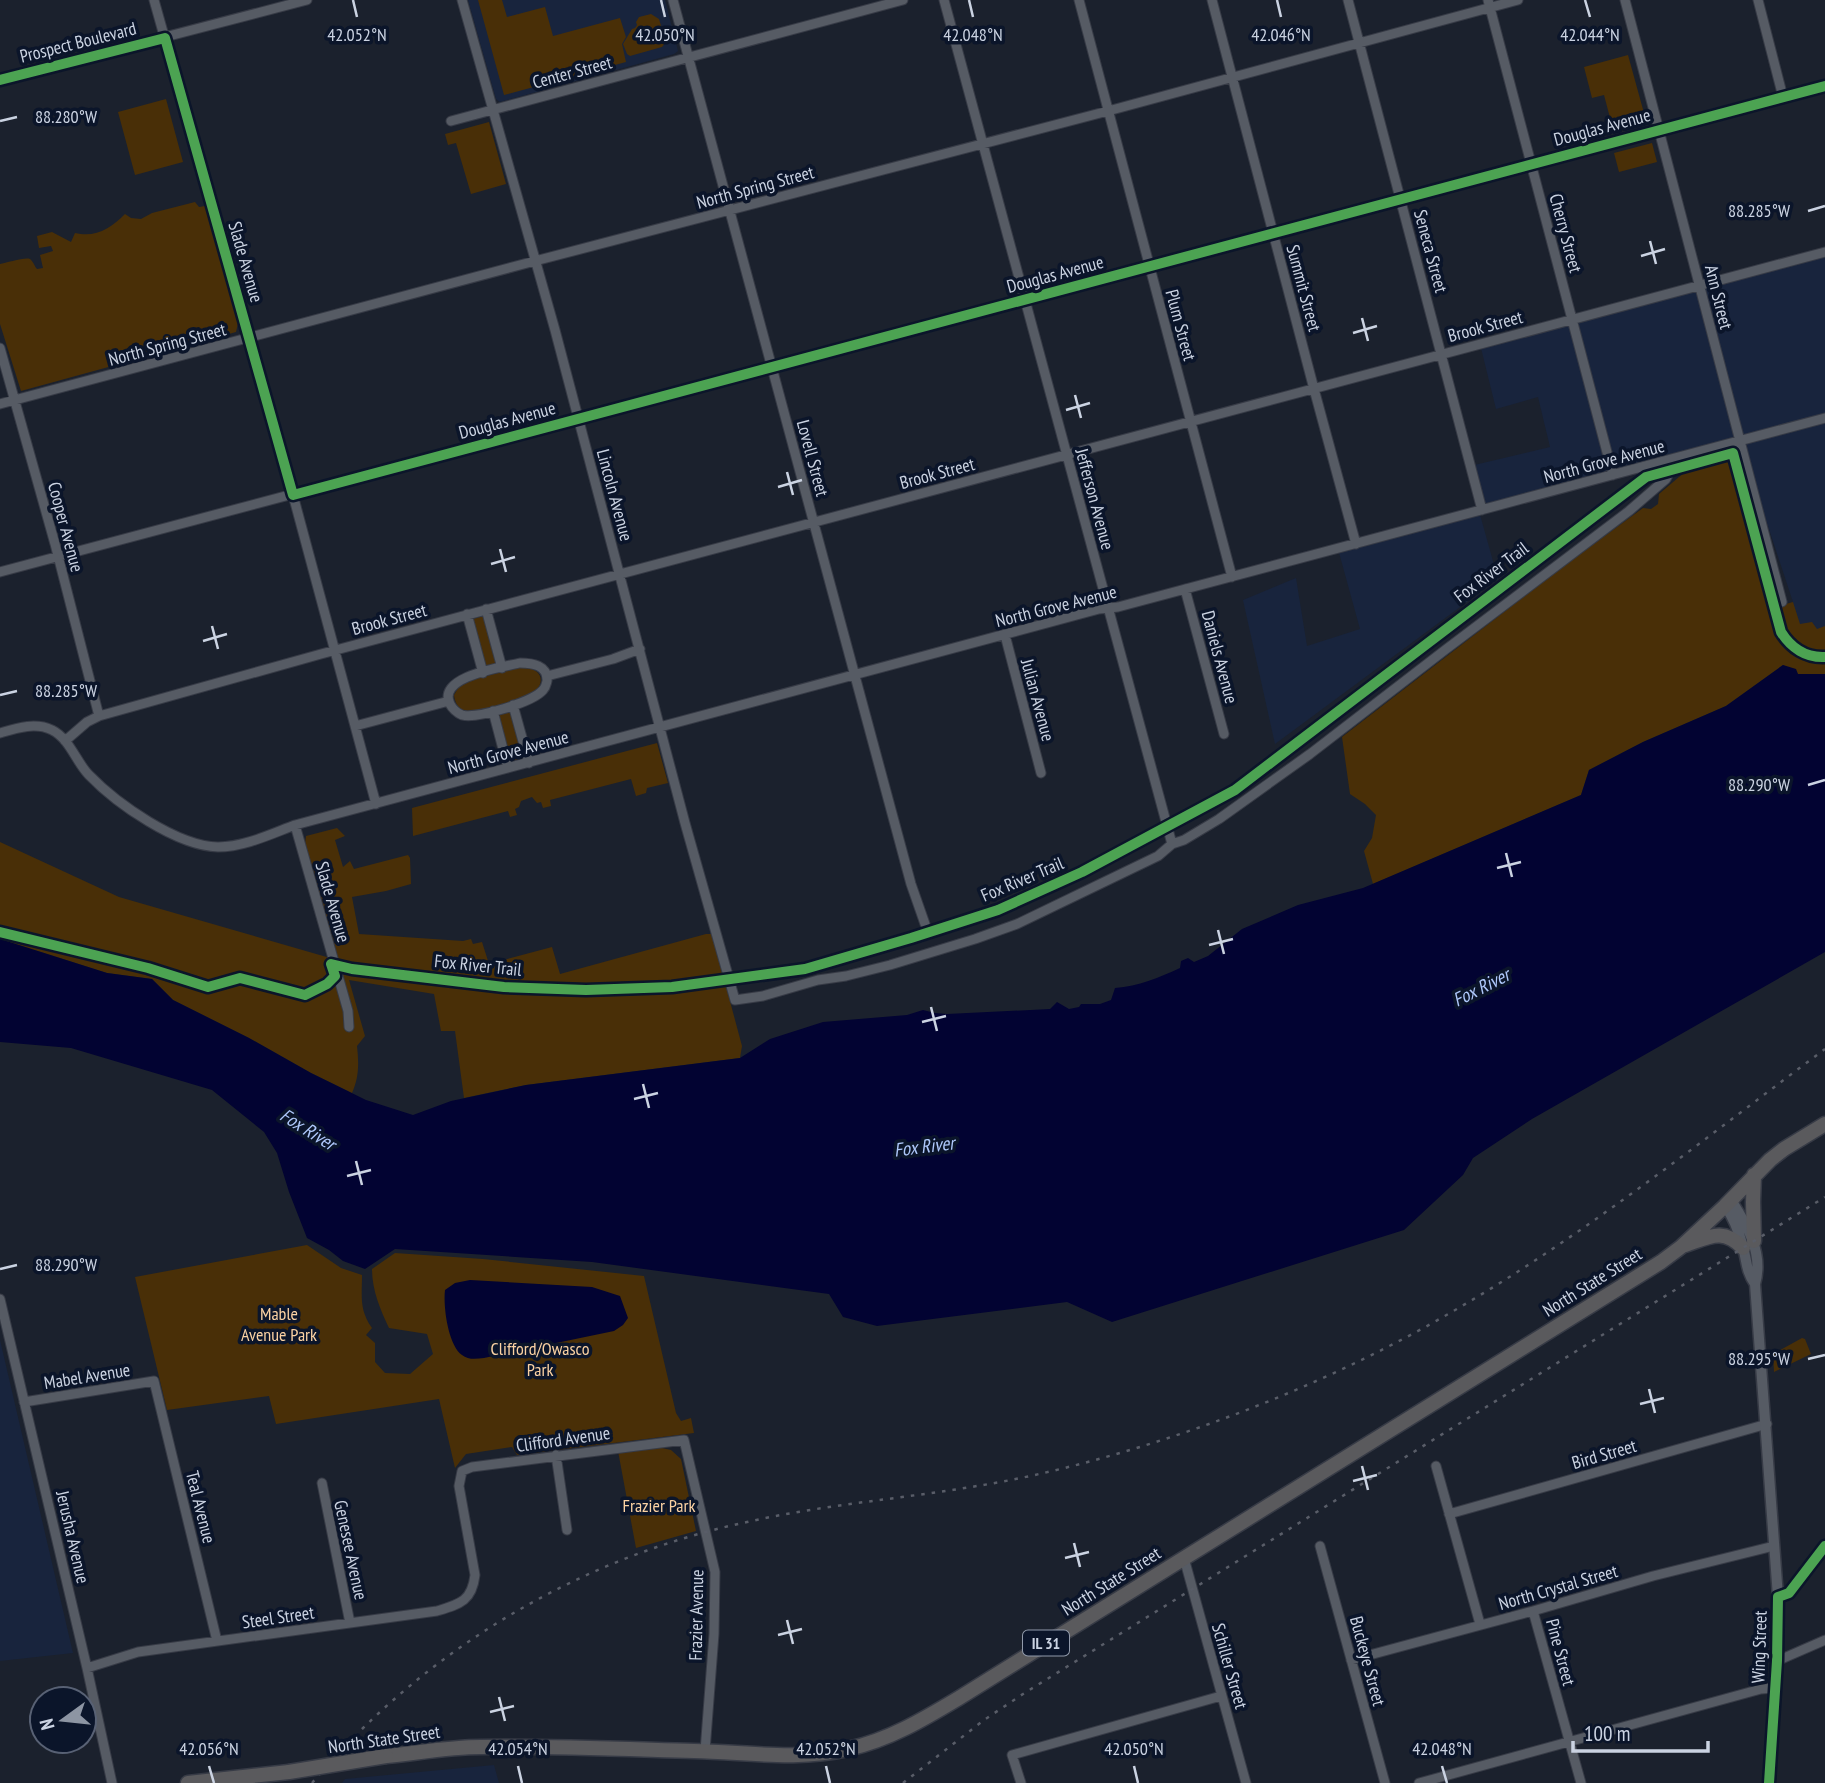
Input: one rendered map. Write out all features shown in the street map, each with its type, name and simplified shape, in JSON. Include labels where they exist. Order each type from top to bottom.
[{"type":"main road","name":"North State Street","points":[[188,1783],[479,1746],[813,1755],[885,1738],[920,1722],[960,1698],[1632,1280],[1681,1247],[1784,1149],[1825,1124]]},
{"type":"main road","points":[[1681,1247],[1720,1235],[1748,1244],[1754,1175]]},
{"type":"street","name":"Slade Avenue","points":[[154,0],[293,495],[376,804]]},
{"type":"street","name":"Prospect Boulevard","points":[[0,80],[307,0]]},
{"type":"street","name":"Lincoln Avenue","points":[[461,0],[536,261],[735,1000],[879,968],[975,939],[1017,924],[1128,872],[1158,856],[1172,844]]},
{"type":"street","name":"Lovell Street","points":[[673,0],[907,870],[925,924]]},
{"type":"street","name":"Center Street","points":[[451,121],[903,0]]},
{"type":"street","name":"Jefferson Avenue","points":[[944,0],[1172,844]]},
{"type":"street","name":"Plum Street","points":[[1079,0],[1232,577]]},
{"type":"street","name":"Summit Street","points":[[1212,0],[1356,544]]},
{"type":"street","name":"Seneca Street","points":[[1348,0],[1482,510]]},
{"type":"street","name":"North Spring Street","points":[[0,404],[1108,111],[1359,43],[1489,4],[1518,0]]},
{"type":"street","name":"Ann Street","points":[[1625,0],[1782,602]]},
{"type":"street","points":[[1758,0],[1783,97]]},
{"type":"street","name":"Cherry Street","points":[[1489,4],[1613,475]]},
{"type":"street","name":"Douglas Avenue","points":[[0,572],[1825,86]]},
{"type":"street","name":"Brook Street","points":[[65,741],[87,722],[99,716],[335,650],[1825,254]]},
{"type":"street","name":"Cooper Avenue","points":[[0,348],[99,716]]},
{"type":"street","name":"North Grove Avenue","points":[[65,741],[87,774],[111,796],[139,815],[160,828],[205,846],[229,846],[295,825],[1825,418]]},
{"type":"street","points":[[1172,844],[1184,840],[1219,819],[1310,754],[1629,511],[1667,479],[1676,458]]},
{"type":"street","name":"Daniels Avenue","points":[[1185,589],[1224,734]]},
{"type":"street","points":[[486,609],[502,668]]},
{"type":"street","points":[[467,614],[483,673]]},
{"type":"street","name":"Julian Avenue","points":[[1005,635],[1041,773]]},
{"type":"street","points":[[547,676],[640,649]]},
{"type":"street","points":[[520,663],[532,663],[541,667],[547,676],[544,690],[535,697],[476,715],[461,715],[452,707],[449,701],[450,692],[455,684],[464,678],[502,668],[520,663]]},
{"type":"street","points":[[355,726],[449,701]]},
{"type":"street","points":[[513,705],[529,763]]},
{"type":"street","points":[[493,711],[509,768]]},
{"type":"street","points":[[0,733],[24,726],[37,726],[52,730],[65,741]]},
{"type":"street","name":"Slade Avenue","points":[[295,825],[348,1011],[349,1027]]},
{"type":"street","name":"Wing Street","points":[[1728,1203],[1744,1221],[1758,1274],[1755,1284],[1778,1597],[1769,1783]]},
{"type":"street","name":"Jerusha Avenue","points":[[0,1299],[112,1783]]},
{"type":"street","name":"Mabel Avenue","points":[[24,1402],[154,1381]]},
{"type":"street","name":"Teal Avenue","points":[[154,1381],[217,1641]]},
{"type":"street","name":"Bird Street","points":[[1450,1514],[1767,1424]]},
{"type":"street","name":"Clifford Avenue","points":[[471,1594],[475,1575],[458,1486],[462,1471],[467,1468],[556,1455],[684,1440]]},
{"type":"street","name":"Frazier Avenue","points":[[684,1440],[715,1572],[714,1634],[705,1751]]},
{"type":"street","points":[[556,1455],[566,1530]]},
{"type":"street","points":[[1436,1466],[1480,1625]]},
{"type":"street","name":"Genesee Avenue","points":[[322,1483],[350,1623]]},
{"type":"street","name":"Buckeye Street","points":[[1320,1546],[1385,1783]]},
{"type":"street","name":"North Crystal Street","points":[[1351,1660],[1653,1576],[1765,1546],[1774,1546]]},
{"type":"street","points":[[1778,1597],[1789,1593],[1825,1546]]},
{"type":"street","name":"Schiller Street","points":[[1184,1558],[1246,1783]]},
{"type":"street","name":"Steel Street","points":[[87,1668],[138,1652],[437,1611],[463,1601],[471,1594]]},
{"type":"street","name":"Pine Street","points":[[1533,1611],[1581,1783]]},
{"type":"street","points":[[1777,1661],[1825,1640]]},
{"type":"street","points":[[1419,1783],[1761,1689],[1775,1688]]},
{"type":"street","points":[[1021,1783],[1012,1755],[1221,1696]]},
{"type":"shaded area","points":[[468,0],[665,0],[678,51],[500,102],[496,99]]},
{"type":"shaded area","points":[[1825,252],[1825,674],[1783,665],[1793,602],[1740,441],[1479,511],[1498,579],[1275,744],[1243,600],[1296,578],[1307,646],[1360,629],[1338,549],[1477,511],[1466,467],[1550,447],[1538,397],[1496,409],[1480,344]]},
{"type":"shaded area","points":[[0,1340],[73,1653],[0,1661]]},
{"type":"shaded area","points":[[494,1765],[499,1783],[342,1783],[345,1779]]},
{"type":"green space","points":[[478,0],[502,0],[507,17],[545,7],[553,36],[620,18],[626,37],[622,44],[626,62],[504,95]]},
{"type":"green space","points":[[651,14],[659,19],[666,42],[662,47],[630,56],[623,44],[637,25],[639,17]]},
{"type":"green space","points":[[1628,55],[1647,124],[1614,133],[1604,95],[1592,98],[1584,67]]},
{"type":"green space","points":[[166,99],[183,162],[135,175],[118,112]]},
{"type":"green space","points":[[489,122],[506,184],[471,194],[456,143],[448,145],[445,134]]},
{"type":"green space","points":[[1652,143],[1657,162],[1619,172],[1614,153]]},
{"type":"green space","points":[[195,202],[199,207],[205,206],[238,323],[236,332],[21,391],[0,324],[0,264],[28,259],[37,269],[43,268],[40,255],[53,251],[51,246],[39,248],[37,236],[52,232],[71,242],[75,233],[103,231],[125,214],[141,219],[152,213]]},
{"type":"green space","points":[[1724,457],[1733,460],[1772,608],[1793,602],[1800,624],[1812,622],[1817,629],[1825,626],[1825,674],[1798,674],[1783,665],[1726,706],[1643,742],[1589,770],[1581,795],[1373,884],[1364,851],[1372,838],[1376,815],[1350,794],[1342,737],[1557,571],[1643,508],[1651,509],[1658,504],[1659,494],[1686,471]]},
{"type":"green space","points":[[483,616],[496,662],[488,667],[485,665],[473,619]]},
{"type":"green space","points":[[518,668],[531,668],[537,672],[541,678],[537,690],[512,701],[480,710],[466,711],[457,705],[454,695],[460,685],[473,679]]},
{"type":"green space","points":[[509,712],[522,756],[521,759],[511,761],[498,717]]},
{"type":"green space","points":[[657,743],[668,783],[647,788],[646,793],[636,796],[631,779],[550,800],[551,806],[543,808],[541,802],[537,803],[532,797],[521,801],[515,809],[517,815],[510,817],[508,811],[413,836],[412,808]]},
{"type":"green space","points":[[337,828],[345,836],[335,840],[343,867],[350,861],[354,869],[408,855],[410,858],[411,884],[352,897],[359,934],[463,941],[471,939],[473,944],[482,942],[489,964],[552,947],[560,974],[712,934],[742,1046],[740,1058],[526,1085],[464,1098],[455,1031],[441,1031],[434,994],[349,980],[365,1036],[357,1046],[358,1070],[352,1093],[173,1000],[152,979],[107,973],[0,939],[0,842],[119,897],[337,960],[305,844],[306,836]]},
{"type":"green space","name":"Clifford/Owasco Park","points":[[307,1245],[341,1268],[362,1275],[363,1309],[372,1328],[366,1335],[375,1343],[375,1362],[385,1373],[410,1374],[433,1354],[427,1334],[389,1328],[380,1307],[373,1284],[372,1269],[395,1253],[483,1259],[644,1276],[676,1413],[681,1421],[691,1418],[694,1433],[517,1455],[512,1447],[466,1454],[455,1468],[439,1399],[276,1424],[269,1396],[167,1410],[135,1277]]},
{"type":"green space","points":[[1802,1338],[1805,1339],[1811,1354],[1774,1372],[1773,1354]]},
{"type":"green space","name":"Frazier Park","points":[[661,1445],[681,1459],[696,1531],[636,1548],[618,1451]]},
{"type":"water","name":"Fox River","points":[[1783,665],[1796,669],[1798,674],[1825,674],[1825,952],[1532,1119],[1473,1158],[1463,1175],[1404,1230],[1112,1322],[1067,1302],[877,1326],[843,1317],[829,1294],[592,1262],[395,1249],[365,1269],[343,1261],[307,1238],[277,1153],[264,1132],[212,1090],[71,1048],[0,1042],[0,939],[107,973],[152,979],[173,1000],[311,1073],[366,1100],[413,1115],[451,1101],[526,1085],[740,1058],[770,1039],[823,1022],[907,1015],[923,1010],[947,1014],[1050,1009],[1057,1002],[1069,1009],[1081,1004],[1100,1004],[1111,1000],[1115,988],[1164,975],[1180,968],[1181,961],[1188,958],[1194,962],[1208,956],[1242,929],[1298,905],[1363,888],[1581,795],[1589,770],[1643,742],[1726,706]]},
{"type":"water","points":[[470,1280],[592,1287],[620,1296],[628,1318],[614,1331],[484,1358],[469,1358],[462,1355],[453,1343],[446,1315],[445,1290],[455,1283]]},
{"type":"railway","points":[[312,1783],[356,1735],[403,1692],[454,1652],[508,1616],[623,1559],[684,1538],[747,1522],[1006,1481],[1124,1452],[1242,1412],[1373,1354],[1467,1303],[1559,1244],[1649,1181],[1825,1049]]},
{"type":"railway","points":[[903,1783],[984,1720],[1023,1694],[1825,1197]]},
{"type":"cycle path","points":[[0,80],[165,38],[293,495],[1825,86]]},
{"type":"cycle path","name":"Fox River Trail","points":[[0,932],[148,968],[208,987],[240,978],[305,995],[327,984],[335,976],[331,964],[352,969],[504,987],[586,990],[672,987],[805,969],[998,910],[1082,872],[1235,790],[1646,477],[1733,453],[1781,632],[1789,643],[1800,651],[1825,657]]},
{"type":"cycle path","points":[[1769,1783],[1778,1597],[1789,1593],[1825,1546]]},
{"type":"park label","name":"Mable Avenue Park","points":[[279,1323]]}]
